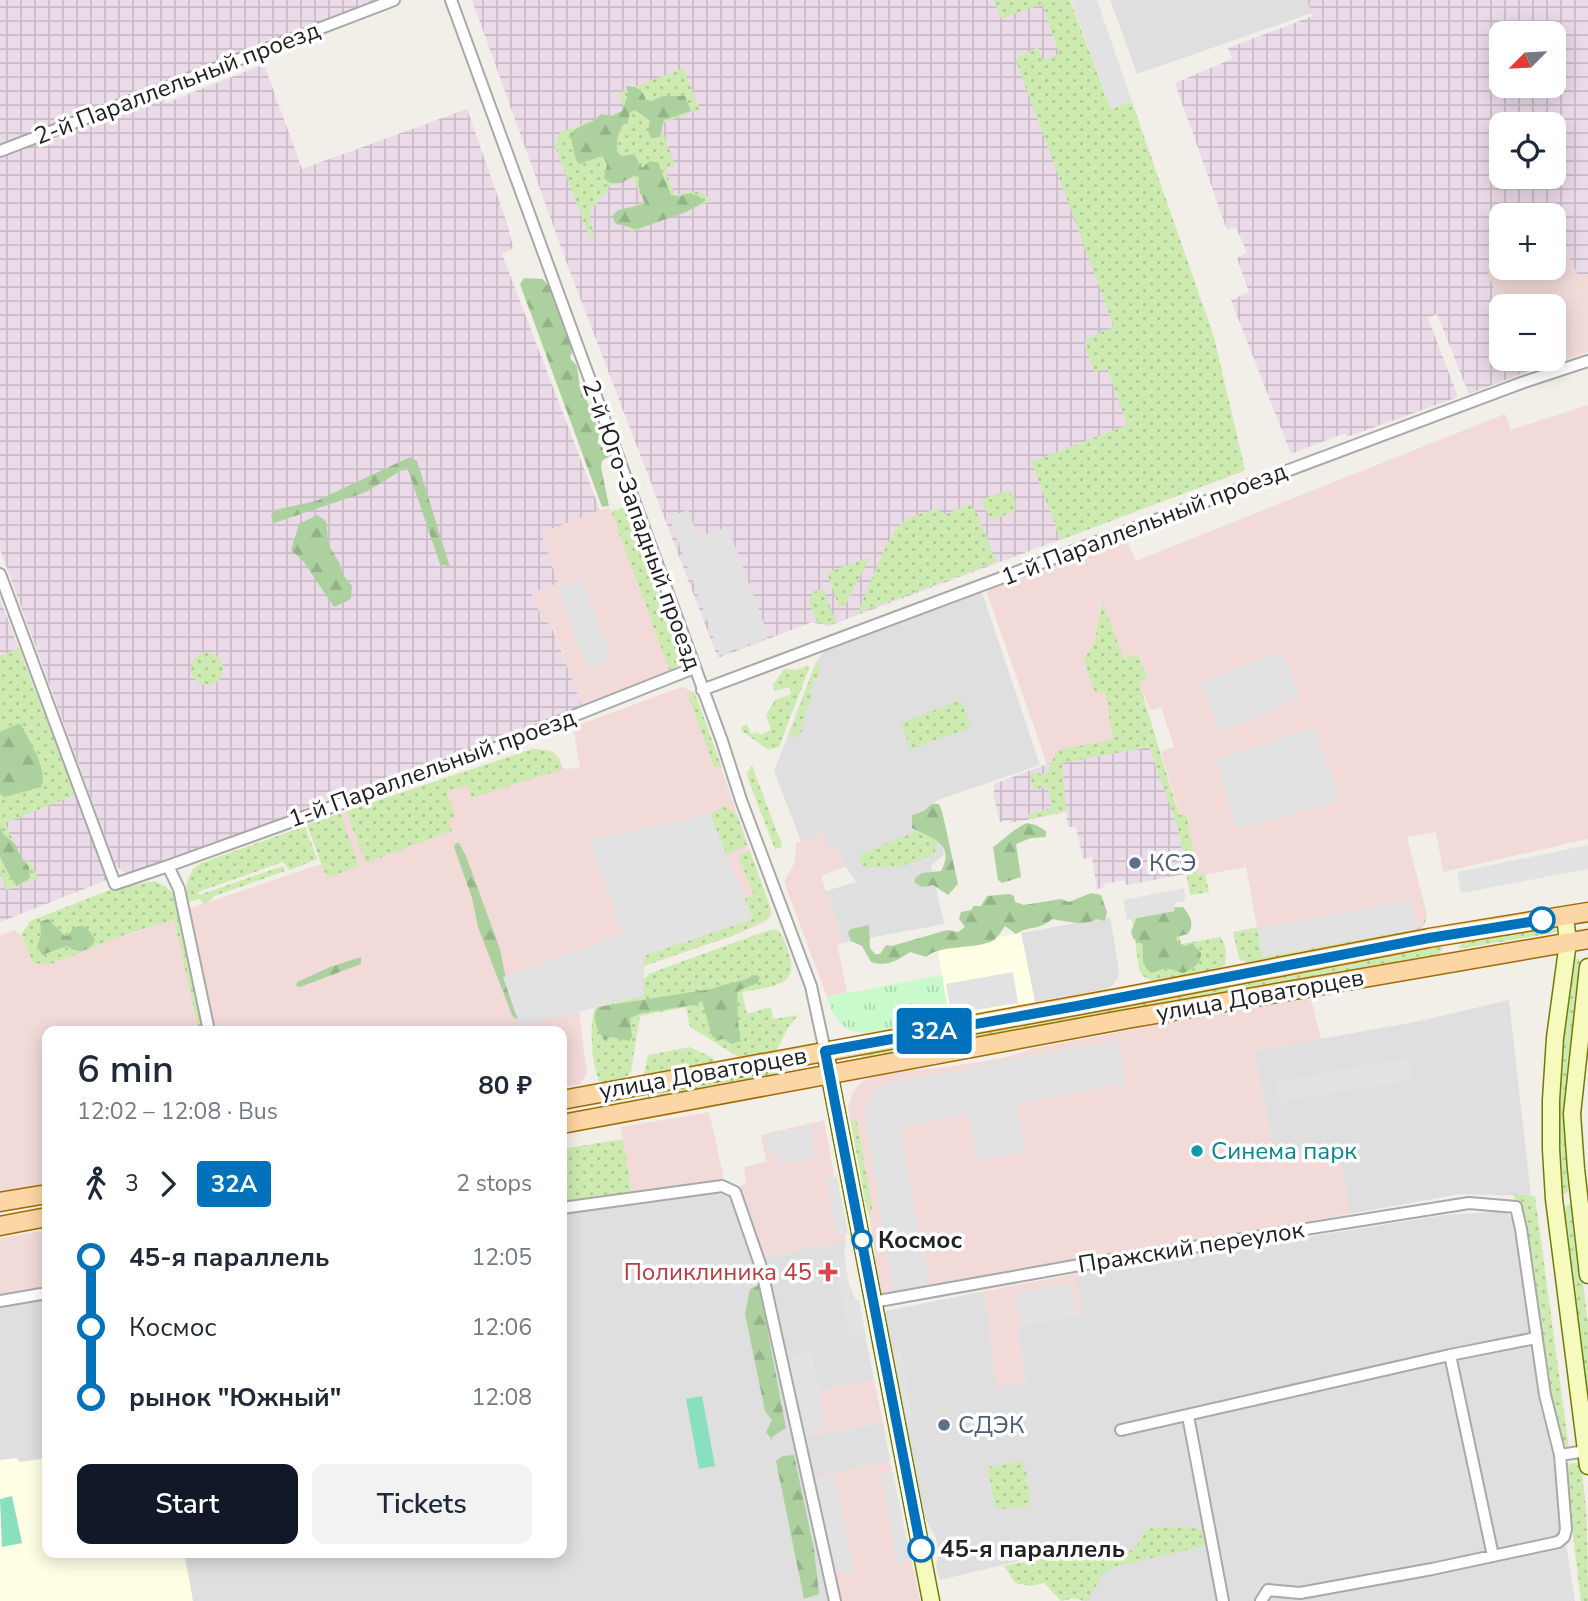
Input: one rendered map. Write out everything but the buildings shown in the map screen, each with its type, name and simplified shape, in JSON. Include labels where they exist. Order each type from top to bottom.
[{"type":"main road","name":"улица Доваторцев","points":[[567,1099],[1077,1006],[1429,938],[1588,912]]},
{"type":"main road","points":[[1565,916],[1568,942],[1555,1038],[1550,1149],[1587,1458]]},
{"type":"main road","name":"улица Доваторцев","points":[[567,1123],[830,1073],[1588,939]]},
{"type":"main road","points":[[1588,967],[1572,1114],[1588,1275]]},
{"type":"main road","points":[[825,1051],[931,1601]]},
{"type":"main road","points":[[0,1202],[42,1195]]},
{"type":"main road","points":[[1554,1199],[1579,1195]]},
{"type":"main road","points":[[0,1226],[42,1218]]},
{"type":"street","name":"2-й Параллельный проезд","points":[[0,151],[394,0]]},
{"type":"street","name":"2-й Юго-Западный проезд","points":[[451,0],[811,986],[825,1051]]},
{"type":"street","name":"1-й Параллельный проезд","points":[[702,691],[1524,382],[1588,361]]},
{"type":"street","name":"1-й Параллельный проезд","points":[[0,574],[115,884],[512,742],[694,668]]},
{"type":"street","points":[[168,866],[179,889],[208,1026]]},
{"type":"street","points":[[567,1207],[722,1186],[735,1192],[761,1267],[835,1601]]},
{"type":"street","name":"Пражский переулок","points":[[873,1302],[1074,1265],[1361,1219],[1469,1203],[1511,1205],[1516,1207],[1519,1214],[1536,1338]]},
{"type":"street","points":[[0,1301],[42,1294]]},
{"type":"street","points":[[1121,1430],[1536,1338],[1545,1395],[1560,1455],[1566,1529],[1564,1537],[1558,1542],[1432,1569],[1300,1593],[1268,1590],[1261,1601]]},
{"type":"street","points":[[1450,1355],[1493,1556]]},
{"type":"street","points":[[1188,1416],[1223,1601]]},
{"type":"street","points":[[1560,1455],[1587,1458]]},
{"type":"shaded area","points":[[0,0],[376,0],[0,144]]},
{"type":"shaded area","points":[[472,0],[1068,0],[1241,472],[828,626],[812,622],[718,658],[566,261]]},
{"type":"shaded area","points":[[1071,0],[1097,0],[1132,102],[1111,109]]},
{"type":"shaded area","points":[[1110,0],[1307,0],[1312,13],[1137,74]]},
{"type":"shaded area","points":[[1307,0],[1588,0],[1588,274],[1579,278],[1566,250],[1566,203],[1489,203],[1488,273],[1496,294],[1489,294],[1489,371],[1528,371],[1469,394],[1437,314],[1428,318],[1458,397],[1347,437],[1345,433],[1291,454],[1231,300],[1249,292],[1237,258],[1247,253],[1236,227],[1227,230],[1175,83],[1232,59],[1228,48],[1313,16]]},
{"type":"shaded area","points":[[264,64],[302,169],[467,109],[508,226],[513,248],[502,254],[600,510],[541,533],[558,583],[531,593],[542,618],[551,625],[583,708],[523,733],[133,875],[123,872],[115,864],[0,549],[0,157],[163,94],[166,103]]},
{"type":"shaded area","points":[[1566,251],[1579,278],[1588,274],[1588,352],[1566,359],[1566,294],[1496,294],[1491,280],[1566,280]]},
{"type":"shaded area","points":[[1588,405],[1588,839],[1443,872],[1436,832],[1407,837],[1427,915],[1421,929],[1242,961],[1233,932],[1257,927],[1246,867],[1198,876],[1186,814],[1180,816],[1161,751],[1174,747],[1161,707],[1150,711],[1139,682],[1148,678],[1138,654],[1124,659],[1101,603],[1094,643],[1084,659],[1109,690],[1119,753],[1047,764],[987,593],[988,586],[1125,538],[1136,561],[1505,414],[1511,430]]},
{"type":"shaded area","points":[[610,508],[670,672],[583,708],[552,625],[542,618],[531,593],[558,582],[540,533]]},
{"type":"shaded area","points":[[688,510],[698,537],[728,527],[769,637],[720,655],[669,517]]},
{"type":"shaded area","points":[[582,579],[612,660],[587,669],[557,588]]},
{"type":"shaded area","points":[[981,589],[1040,765],[935,801],[944,855],[931,865],[944,924],[843,943],[826,891],[856,882],[836,845],[829,848],[823,833],[801,841],[774,771],[816,662],[823,652]]},
{"type":"shaded area","points":[[0,599],[107,880],[0,922]]},
{"type":"shaded area","points":[[1282,651],[1300,697],[1283,704],[1283,707],[1220,732],[1201,682]]},
{"type":"shaded area","points":[[682,687],[694,692],[772,914],[763,923],[732,936],[644,966],[644,996],[579,1011],[587,1074],[580,1084],[567,1086],[567,1026],[214,1026],[188,909],[321,864],[307,825],[532,749],[552,751],[559,757],[563,769],[580,768],[573,727]]},
{"type":"shaded area","points":[[1314,728],[1341,800],[1236,830],[1216,760]]},
{"type":"shaded area","points":[[1150,747],[1178,828],[1186,874],[1126,885],[1124,880],[1104,884],[1104,887],[1097,889],[1092,857],[1083,859],[1076,827],[1068,827],[1066,812],[1011,823],[1010,820],[1000,822],[994,784],[1047,764]]},
{"type":"shaded area","points":[[710,814],[753,919],[646,955],[643,962],[644,996],[520,1026],[503,977],[623,934],[589,840]]},
{"type":"shaded area","points":[[823,832],[829,847],[836,844],[847,866],[821,876],[843,943],[837,944],[847,992],[827,997],[784,882],[795,862],[796,843]]},
{"type":"shaded area","points":[[1588,845],[1588,869],[1461,893],[1457,872]]},
{"type":"shaded area","points":[[1184,888],[1186,901],[1174,903],[1175,911],[1127,920],[1123,900]]},
{"type":"shaded area","points":[[1411,900],[1417,929],[1262,957],[1257,928]]},
{"type":"shaded area","points":[[1110,917],[1119,970],[1113,985],[1106,989],[1035,1002],[1021,933]]},
{"type":"shaded area","points":[[174,920],[203,1026],[42,1026],[42,1188],[0,1195],[0,936],[14,930],[21,935],[33,963]]},
{"type":"shaded area","points":[[1021,933],[1035,1002],[949,1018],[938,950]]},
{"type":"shaded area","points":[[1013,972],[1018,1003],[951,1014],[946,984]]},
{"type":"shaded area","points":[[1310,995],[1321,1039],[1254,1051],[1275,1161],[1339,1151],[1349,1214],[887,1295],[880,1292],[873,1263],[875,1254],[869,1213],[848,1107],[853,1092],[862,1082],[903,1071],[1003,1058],[1036,1048]]},
{"type":"shaded area","points":[[1509,1000],[1531,1196],[1460,1194],[1349,1214],[1339,1151],[1275,1161],[1254,1051],[1415,1022]]},
{"type":"shaded area","points":[[1118,1040],[1126,1083],[1016,1104],[1025,1152],[977,1161],[968,1114],[900,1127],[929,1284],[893,1290],[867,1129],[865,1106],[873,1091],[889,1083]]},
{"type":"shaded area","points":[[1408,1058],[1412,1080],[1279,1103],[1276,1081]]},
{"type":"shaded area","points":[[709,1112],[724,1178],[632,1194],[621,1127]]},
{"type":"shaded area","points":[[824,1120],[846,1242],[760,1257],[738,1188],[746,1183],[744,1167],[766,1162],[761,1135]]},
{"type":"shaded area","points":[[810,1126],[815,1157],[779,1164],[776,1154],[769,1153],[767,1135]]},
{"type":"shaded area","points":[[837,1177],[848,1233],[836,1236],[826,1179]]},
{"type":"shaded area","points":[[719,1189],[733,1195],[760,1274],[831,1601],[0,1601],[0,1306],[42,1299],[42,1558],[567,1558],[567,1211]]},
{"type":"shaded area","points":[[1504,1211],[1514,1223],[1539,1402],[1553,1455],[1560,1526],[1566,1544],[1575,1601],[1227,1601],[1213,1541],[1206,1544],[1220,1601],[1081,1601],[1068,1574],[1062,1551],[940,1580],[936,1567],[939,1552],[936,1538],[924,1516],[884,1314],[886,1311],[985,1291],[997,1387],[1025,1382],[1017,1327],[1081,1315],[1075,1274],[1445,1215]]},
{"type":"shaded area","points":[[42,1231],[42,1290],[0,1298],[0,1238]]},
{"type":"shaded area","points":[[846,1242],[844,1256],[849,1285],[860,1309],[874,1380],[793,1396],[760,1257]]},
{"type":"shaded area","points":[[843,1255],[851,1300],[859,1300],[866,1336],[850,1339],[834,1256]]},
{"type":"shaded area","points":[[1075,1274],[1082,1315],[1017,1328],[1025,1383],[997,1387],[985,1291]]},
{"type":"shaded area","points":[[1071,1283],[1077,1316],[1021,1327],[1014,1294]]},
{"type":"shaded area","points":[[893,1351],[901,1352],[914,1431],[908,1432]]},
{"type":"shaded area","points":[[812,1352],[826,1430],[801,1435],[788,1367],[795,1355]]},
{"type":"shaded area","points":[[874,1380],[883,1422],[800,1438],[793,1396]]},
{"type":"shaded area","points":[[883,1422],[890,1461],[809,1478],[800,1438]]},
{"type":"shaded area","points":[[16,1458],[20,1462],[42,1459],[42,1558],[185,1558],[193,1601],[0,1601],[0,1460]]},
{"type":"shaded area","points":[[890,1461],[920,1601],[836,1601],[809,1478]]},
{"type":"shaded area","points":[[893,1472],[911,1561],[898,1564],[880,1475]]},
{"type":"shaded area","points":[[834,1475],[854,1570],[832,1574],[812,1479]]},
{"type":"green space","points":[[994,0],[1070,0],[1111,109],[1132,102],[1214,337],[1245,470],[1061,540],[1031,462],[1127,425],[1107,368],[1095,372],[1085,347],[1088,339],[1112,328],[1113,324],[1016,61],[1038,47],[1043,60],[1059,54],[1042,4],[1001,19]]},
{"type":"green space","points":[[683,68],[700,109],[660,124],[675,165],[665,169],[675,195],[698,192],[710,200],[631,232],[623,211],[644,203],[633,178],[607,187],[609,192],[596,199],[598,205],[591,207],[590,220],[594,238],[590,239],[555,146],[560,132],[625,110],[619,93]]},
{"type":"green space","points":[[626,86],[640,90],[647,103],[663,96],[685,96],[691,111],[664,120],[660,137],[651,138],[648,130],[650,121],[635,110],[630,112],[628,121],[618,134],[617,151],[621,156],[634,154],[642,168],[649,161],[659,163],[671,195],[690,193],[699,196],[704,202],[686,212],[638,229],[616,224],[612,216],[618,210],[645,204],[638,185],[639,177],[633,176],[621,183],[610,183],[604,178],[607,164],[602,156],[579,164],[570,134],[601,114],[612,116],[622,111],[628,95]]},
{"type":"green space","points":[[524,278],[543,279],[550,288],[573,350],[570,358],[577,366],[579,381],[601,436],[597,442],[610,456],[602,461],[601,467],[609,506],[602,507],[520,284]]},
{"type":"green space","points":[[410,457],[417,461],[450,567],[440,564],[407,467],[366,492],[274,523],[271,516],[275,510],[316,501]]},
{"type":"green space","points":[[1007,491],[1015,500],[1014,512],[991,520],[983,499]]},
{"type":"green space","points":[[970,504],[978,515],[996,562],[858,613],[884,551],[902,523],[938,508],[943,515]]},
{"type":"green space","points":[[623,508],[627,511],[681,656],[679,665],[670,672],[611,511]]},
{"type":"green space","points":[[317,515],[326,521],[329,546],[343,575],[352,586],[351,599],[334,607],[303,561],[291,550],[299,524]]},
{"type":"green space","points":[[866,558],[868,561],[846,604],[839,607],[829,572]]},
{"type":"green space","points":[[823,589],[836,622],[828,625],[817,622],[809,602],[813,592]]},
{"type":"green space","points":[[1102,601],[1124,659],[1138,654],[1148,679],[1139,682],[1179,815],[1186,813],[1198,875],[1205,874],[1209,892],[1190,895],[1178,828],[1149,747],[1062,763],[1066,811],[1029,819],[1028,814],[1052,808],[1047,787],[1033,790],[1030,773],[1046,774],[1056,753],[1062,749],[1113,740],[1105,691],[1094,692],[1084,659],[1094,643]]},
{"type":"green space","points":[[19,648],[75,795],[5,823],[23,862],[29,860],[38,878],[6,890],[0,873],[0,656]]},
{"type":"green space","points":[[207,653],[219,657],[223,669],[219,681],[207,685],[195,681],[191,669],[195,657]]},
{"type":"green space","points":[[816,662],[821,671],[818,678],[815,677],[802,731],[792,739],[790,734]]},
{"type":"green space","points":[[807,665],[809,668],[779,747],[768,750],[742,731],[741,727],[747,724],[751,734],[758,732],[760,735],[771,730],[766,715],[775,700],[791,694],[789,687],[775,691],[773,685],[784,669],[796,670]]},
{"type":"green space","points":[[694,692],[722,768],[714,767],[689,698],[689,693]]},
{"type":"green space","points":[[961,700],[971,727],[911,750],[901,723]]},
{"type":"green space","points":[[18,724],[37,756],[43,780],[41,787],[4,797],[0,794],[0,732]]},
{"type":"green space","points":[[532,749],[552,752],[563,769],[472,798],[467,785],[447,792],[455,816],[448,819],[452,831],[366,863],[346,811]]},
{"type":"green space","points":[[752,766],[781,848],[775,849],[749,782],[747,773]]},
{"type":"green space","points":[[932,804],[939,804],[942,811],[958,884],[948,895],[933,885],[922,887],[915,883],[915,878],[922,873],[941,871],[945,862],[945,854],[939,843],[912,828],[912,815],[924,811]]},
{"type":"green space","points":[[723,807],[729,808],[737,816],[747,845],[726,855],[710,814]]},
{"type":"green space","points":[[340,813],[359,866],[327,878],[307,825]]},
{"type":"green space","points":[[1027,823],[1046,831],[1046,837],[1031,838],[1016,844],[1021,877],[1002,883],[998,880],[993,847]]},
{"type":"green space","points":[[305,826],[317,859],[290,870],[283,862],[198,892],[199,895],[283,866],[285,871],[214,896],[203,904],[200,898],[187,901],[188,879],[201,863]]},
{"type":"green space","points":[[0,827],[3,834],[15,844],[29,867],[30,878],[17,886],[0,856]]},
{"type":"green space","points":[[923,829],[937,836],[935,852],[928,857],[901,866],[881,868],[864,866],[859,859],[861,854]]},
{"type":"green space","points":[[459,843],[466,856],[500,949],[506,979],[520,1018],[516,1019],[512,1015],[478,927],[472,898],[454,847]]},
{"type":"green space","points":[[750,851],[771,909],[769,918],[732,936],[643,966],[646,955],[752,919],[744,899],[754,895],[738,855]]},
{"type":"green space","points":[[154,881],[174,894],[203,1026],[198,1026],[174,920],[130,933],[48,965],[33,963],[21,935],[30,921],[110,890]]},
{"type":"green space","points":[[1091,893],[1101,895],[1107,912],[1105,921],[1096,919],[1080,923],[1052,919],[1016,934],[1005,926],[995,939],[987,943],[940,950],[926,957],[910,952],[887,963],[871,962],[862,946],[851,941],[848,932],[869,925],[870,948],[875,954],[880,954],[886,945],[892,946],[947,930],[958,932],[965,927],[959,919],[961,912],[981,906],[987,896],[1010,894],[1014,896],[1015,902],[1024,905],[1061,899],[1069,902]]},
{"type":"green space","points":[[1183,907],[1190,917],[1191,926],[1188,934],[1176,937],[1177,942],[1185,946],[1192,943],[1201,953],[1200,960],[1193,968],[1183,973],[1166,968],[1151,973],[1143,960],[1143,945],[1133,938],[1131,932],[1137,917],[1155,908]]},
{"type":"green space","points":[[1175,911],[1181,944],[1221,937],[1226,949],[1225,965],[1215,971],[1154,982],[1143,976],[1139,969],[1132,919]]},
{"type":"green space","points":[[1426,914],[1425,924],[1415,933],[1249,964],[1239,958],[1233,932],[1257,928],[1263,957],[1417,929],[1423,924]]},
{"type":"green space","points":[[48,919],[65,936],[76,927],[83,926],[90,931],[95,941],[82,951],[67,946],[42,955],[37,947],[41,934],[40,922]]},
{"type":"green space","points":[[1554,925],[1557,931],[1553,933],[1459,949],[1462,942]]},
{"type":"green space","points":[[776,929],[787,947],[790,974],[786,980],[771,987],[742,992],[747,1014],[771,1007],[773,1019],[798,1015],[787,1029],[776,1052],[740,1058],[690,1027],[686,1007],[640,1016],[631,1072],[623,1080],[600,1082],[592,1044],[592,1022],[596,1007],[644,996],[644,980],[648,974]]},
{"type":"green space","points":[[1441,946],[1443,948],[1440,954],[863,1060],[861,1054]]},
{"type":"green space","points":[[361,957],[361,964],[300,987],[296,986],[297,982],[330,967]]},
{"type":"green space","points":[[1575,958],[1581,963],[1567,1144],[1570,1190],[1565,1194],[1561,1193],[1555,1144],[1557,1079],[1571,960]]},
{"type":"green space","points":[[756,975],[760,977],[758,983],[737,991],[741,1041],[732,1044],[712,1036],[702,1001],[694,1005],[642,1013],[630,1018],[632,1037],[629,1041],[612,1037],[604,1040],[596,1024],[598,1007],[711,989]]},
{"type":"green space","points":[[942,975],[949,1020],[871,1033],[852,1031],[838,1020],[827,997]]},
{"type":"green space","points":[[690,1047],[713,1058],[715,1066],[645,1079],[648,1055]]},
{"type":"green space","points":[[774,1069],[776,1076],[648,1099],[648,1092]]},
{"type":"green space","points":[[850,1118],[857,1122],[872,1213],[867,1210]]},
{"type":"green space","points":[[623,1139],[632,1194],[567,1203],[567,1148]]},
{"type":"green space","points":[[1512,1194],[1535,1196],[1569,1449],[1561,1436],[1545,1375],[1520,1205]]},
{"type":"green space","points":[[1569,1204],[1574,1209],[1588,1323],[1588,1414],[1563,1209]]},
{"type":"green space","points":[[759,1285],[786,1428],[772,1437],[772,1440],[766,1432],[772,1420],[765,1411],[745,1314],[750,1289]]},
{"type":"green space","points":[[702,1396],[715,1466],[699,1469],[686,1399]]},
{"type":"green space","points":[[794,1455],[814,1549],[819,1594],[804,1599],[776,1461],[783,1456]]},
{"type":"green space","points":[[1020,1461],[1025,1467],[1031,1500],[1026,1507],[999,1509],[995,1505],[989,1467]]},
{"type":"green space","points":[[1579,1462],[1586,1508],[1588,1601],[1581,1601],[1565,1470],[1569,1464]]},
{"type":"green space","points":[[12,1496],[22,1543],[2,1547],[0,1499]]},
{"type":"green space","points":[[1161,1527],[1202,1530],[1205,1546],[1113,1567],[1103,1574],[1087,1601],[1074,1598],[1061,1601],[1044,1583],[1031,1586],[1015,1583],[1004,1566],[1100,1547],[1111,1555],[1134,1550],[1147,1529]]},
{"type":"bus line","name":"32A","points":[[921,1549],[825,1051],[1077,1006],[1429,938],[1542,920]]},
{"type":"place","name":"КСЭ","points":[[1135,863]]},
{"type":"place","name":"Синема парк","points":[[1197,1151]]},
{"type":"place","name":"Космос","points":[[862,1240]]},
{"type":"place","name":"Поликлиника 45","points":[[828,1272]]},
{"type":"place","name":"СДЭК","points":[[944,1425]]},
{"type":"place","name":"45-я параллель","points":[[921,1549]]}]
